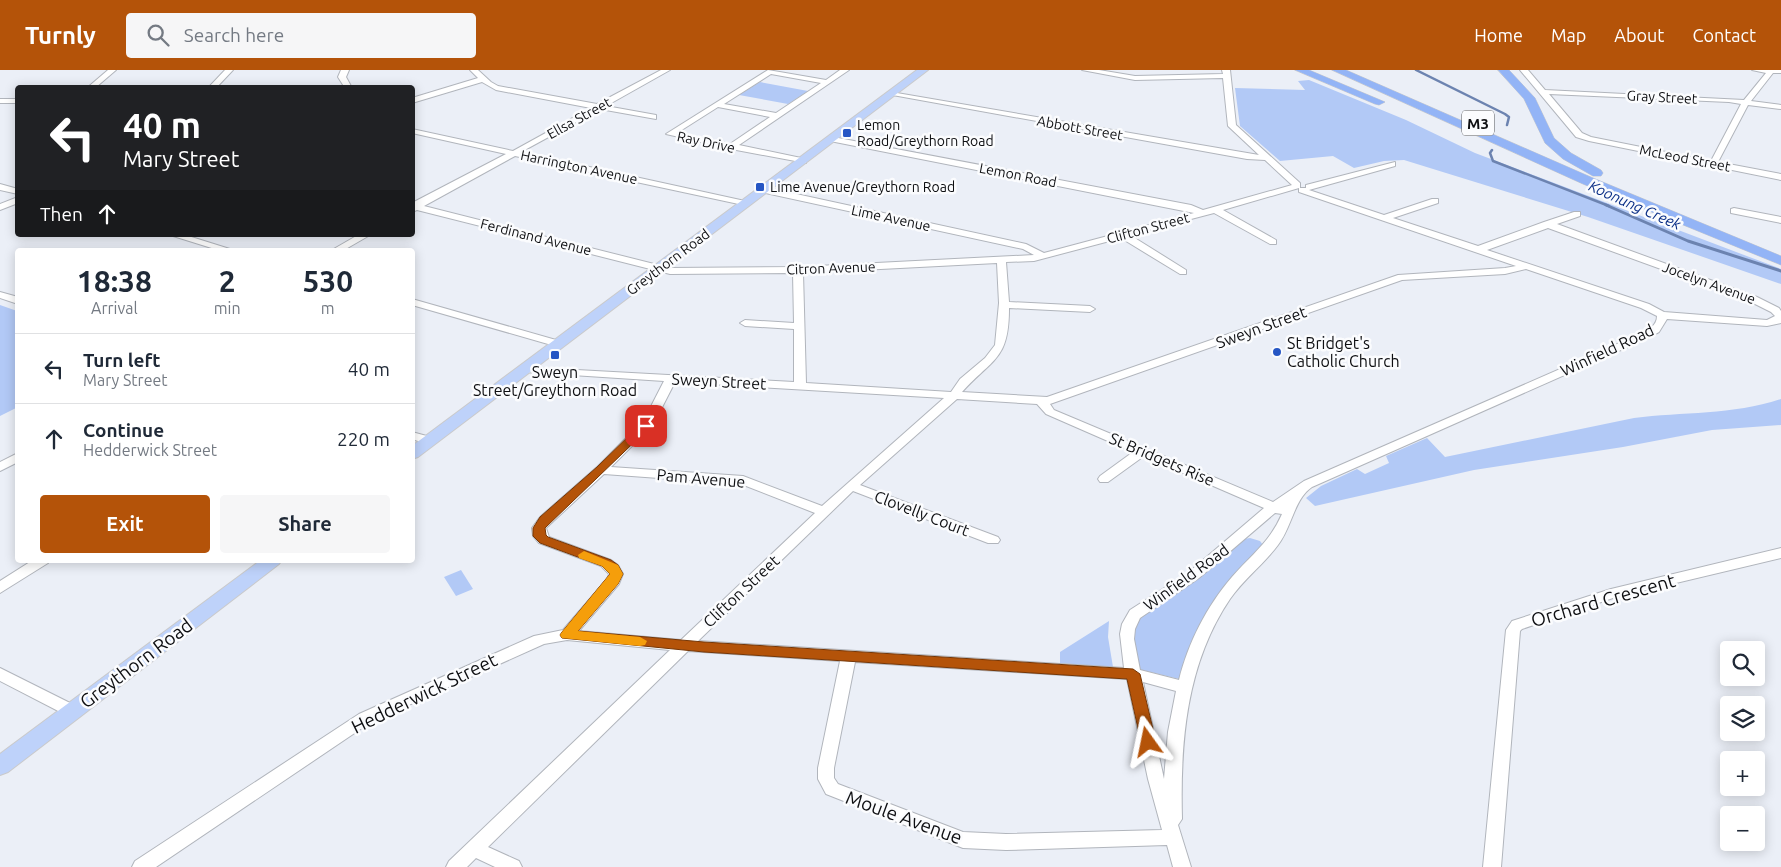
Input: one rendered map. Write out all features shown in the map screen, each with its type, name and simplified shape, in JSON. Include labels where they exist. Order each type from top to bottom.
[{"type":"highway","points":[[1300,70],[1594,178]]},
{"type":"highway","name":"M3","points":[[1337,70],[1594,178],[1781,249]]},
{"type":"highway","name":"M3","points":[[1357,70],[1781,261]]},
{"type":"highway","points":[[1503,70],[1529,98],[1549,140],[1594,178]]},
{"type":"main road","name":"Greythorn Road","points":[[415,452],[922,70]]},
{"type":"main road","name":"Greythorn Road","points":[[0,766],[269,563]]},
{"type":"street","points":[[94,85],[112,70]]},
{"type":"street","points":[[214,85],[229,70]]},
{"type":"street","points":[[345,70],[342,77],[347,85]]},
{"type":"street","points":[[474,70],[492,86],[502,89],[653,117]]},
{"type":"street","name":"Ellsa Street","points":[[415,206],[666,70]]},
{"type":"street","points":[[732,147],[845,70]]},
{"type":"street","points":[[1086,70],[1132,78],[1227,73]]},
{"type":"street","points":[[1524,70],[1543,92]]},
{"type":"street","points":[[1756,70],[1781,71]]},
{"type":"street","points":[[772,71],[828,82]]},
{"type":"street","name":"Ray Drive","points":[[772,71],[670,134],[802,161]]},
{"type":"street","points":[[1713,164],[1746,102],[1771,71]]},
{"type":"street","name":"Winfield Road","points":[[1182,867],[1156,779],[1133,674],[1126,635],[1130,621],[1135,614],[1208,564],[1281,510],[1300,490],[1330,474],[1644,336],[1659,326],[1662,321],[1662,316],[1644,306],[1324,198],[1302,187],[1232,126],[1227,73]]},
{"type":"street","points":[[415,100],[482,79]]},
{"type":"street","name":"Gray Street","points":[[1543,92],[1746,102],[1781,107]]},
{"type":"street","name":"McLeod Street","points":[[1543,92],[1579,135],[1589,139],[1781,177]]},
{"type":"street","name":"Abbott Street","points":[[891,94],[1237,155],[1269,158]]},
{"type":"street","points":[[0,102],[15,101]]},
{"type":"street","points":[[718,104],[778,116]]},
{"type":"street","name":"Harrington Avenue","points":[[415,132],[745,204]]},
{"type":"street","name":"Lemon Road","points":[[832,138],[1191,208],[1203,214]]},
{"type":"street","name":"Clifton Street","points":[[455,867],[684,645],[826,512],[851,486],[970,377],[1000,346],[1006,260],[1039,257],[1392,164]]},
{"type":"street","points":[[0,187],[15,191]]},
{"type":"street","name":"Lime Avenue","points":[[764,190],[1018,246],[1039,257]]},
{"type":"street","points":[[0,207],[15,201]]},
{"type":"street","points":[[1384,218],[1435,201]]},
{"type":"street","name":"Ferdinand Avenue","points":[[415,207],[660,268]]},
{"type":"street","points":[[1216,210],[1274,242]]},
{"type":"street","points":[[1734,211],[1781,220]]},
{"type":"street","points":[[1477,250],[1577,214]]},
{"type":"street","name":"Jocelyn Avenue","points":[[1547,224],[1753,299],[1775,310],[1780,316],[1778,321],[1767,323],[1662,316]]},
{"type":"street","points":[[1123,235],[1183,272]]},
{"type":"street","points":[[182,237],[221,248]]},
{"type":"street","points":[[341,248],[361,237]]},
{"type":"street","name":"Citron Avenue","points":[[660,268],[679,272],[798,270],[1006,260]]},
{"type":"street","name":"Sweyn Street","points":[[526,369],[1041,401],[1062,397],[1401,277],[1505,271],[1527,266]]},
{"type":"street","points":[[798,270],[800,386]]},
{"type":"street","points":[[0,295],[15,300]]},
{"type":"street","points":[[415,303],[560,344]]},
{"type":"street","points":[[1003,304],[1090,309]]},
{"type":"street","points":[[745,324],[799,326]]},
{"type":"street","points":[[567,635],[614,581],[616,574],[613,568],[606,563],[544,540],[540,536],[539,528],[545,520],[601,470],[649,422],[670,378]]},
{"type":"street","name":"St Bridgets Rise","points":[[1041,401],[1050,412],[1281,510]]},
{"type":"street","points":[[415,436],[430,441]]},
{"type":"street","points":[[1104,479],[1143,451]]},
{"type":"street","points":[[0,467],[15,459]]},
{"type":"street","name":"Pam Avenue","points":[[601,470],[743,480],[826,512]]},
{"type":"street","name":"Clovelly Court","points":[[851,486],[993,540]]},
{"type":"street","name":"Winfield Road","points":[[1174,837],[1173,765],[1176,728],[1184,687],[1198,643],[1214,613],[1234,584],[1272,544],[1281,510]]},
{"type":"street","name":"Orchard Crescent","points":[[1492,867],[1512,630],[1517,625],[1611,594],[1781,553]]},
{"type":"street","points":[[1765,557],[1781,565]]},
{"type":"street","points":[[0,588],[39,563]]},
{"type":"street","name":"Hedderwick Street","points":[[141,867],[365,718],[515,650],[553,636],[567,635],[684,645],[1133,674],[1184,687]]},
{"type":"street","name":"Moule Avenue","points":[[848,656],[826,768],[826,780],[832,790],[963,840],[1006,842],[1174,837]]},
{"type":"street","points":[[0,674],[72,711]]},
{"type":"street","points":[[474,849],[512,867]]},
{"type":"shaded area","points":[[1309,80],[1406,120],[1475,153],[1781,269],[1781,284],[1588,217],[1404,160],[1384,161],[1354,168],[1333,156],[1280,161],[1240,126],[1235,88],[1305,90],[1298,81]]},
{"type":"shaded area","points":[[760,82],[808,91],[788,104],[739,95]]},
{"type":"shaded area","points":[[0,305],[15,310],[15,408],[0,416]]},
{"type":"shaded area","points":[[1781,399],[1781,425],[1712,430],[1623,447],[1474,470],[1315,506],[1306,498],[1321,486],[1357,469],[1365,474],[1389,463],[1386,456],[1427,438],[1445,457],[1634,418],[1745,408]]},
{"type":"shaded area","points":[[1250,538],[1260,541],[1263,545],[1179,679],[1138,669],[1132,649],[1136,620],[1244,539]]},
{"type":"shaded area","points":[[461,570],[473,589],[456,596],[444,577]]},
{"type":"shaded area","points":[[1109,621],[1108,637],[1113,667],[1060,663],[1060,652]]},
{"type":"waterway","name":"Koonung Creek","points":[[1416,70],[1505,114],[1509,117],[1507,125]]},
{"type":"waterway","name":"Koonung Creek","points":[[1492,150],[1490,153],[1493,161],[1609,206]]},
{"type":"waterway","name":"Koonung Creek","points":[[1606,205],[1688,241],[1781,271]]},
{"type":"slow traffic","points":[[584,555],[606,563],[613,568],[616,574],[614,581],[567,635],[640,641]]},
{"type":"place","name":"Lemon Road/Greythorn Road","points":[[847,133]]},
{"type":"place","name":"Lime Avenue/Greythorn Road","points":[[760,187]]},
{"type":"place","name":"St Bridget's Catholic Church","points":[[1277,352]]},
{"type":"place","name":"Sweyn Street/Greythorn Road","points":[[555,355]]},
{"type":"route","points":[[646,426],[601,470],[545,520],[539,528],[540,536],[544,540],[606,563],[613,568],[616,574],[614,581],[567,635],[704,647],[1133,674],[1148,742]]}]
